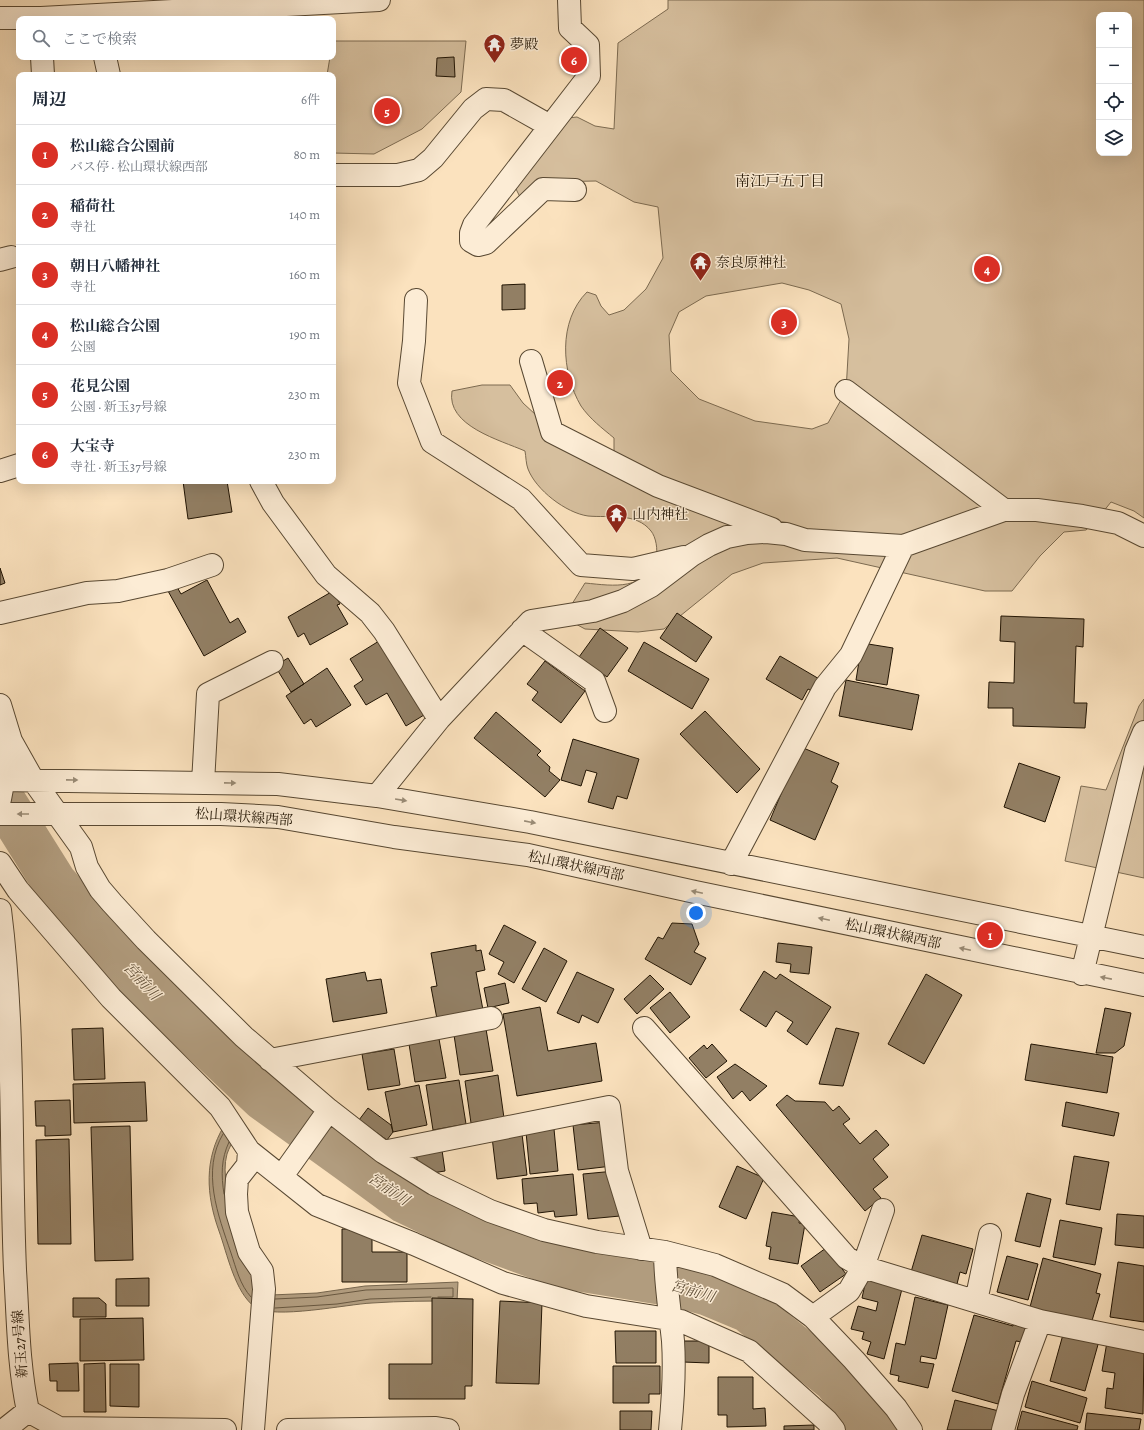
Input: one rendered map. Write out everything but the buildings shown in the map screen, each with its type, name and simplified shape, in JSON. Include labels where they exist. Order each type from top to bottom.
[{"type":"street","points":[[103,16],[196,5],[379,0]]},
{"type":"street","points":[[569,0],[570,28],[588,45],[589,76],[474,225],[471,233],[471,241],[478,245],[486,244],[543,189],[575,190]]},
{"type":"street","points":[[47,16],[69,8],[92,16]]},
{"type":"street","points":[[0,18],[16,18]]},
{"type":"street","points":[[42,60],[43,72]]},
{"type":"street","points":[[106,60],[109,72]]},
{"type":"street","points":[[336,175],[398,175],[419,170],[433,158],[473,109],[486,99],[504,100],[550,126]]},
{"type":"street","points":[[416,300],[414,341],[409,383],[432,442],[521,499],[581,565],[633,569],[692,555]]},
{"type":"street","points":[[531,361],[552,432],[658,486],[805,540],[903,546],[1004,510],[1037,510],[1082,516],[1118,523],[1144,536]]},
{"type":"street","points":[[846,391],[1004,510]]},
{"type":"street","points":[[0,471],[16,466]]},
{"type":"street","points":[[263,484],[273,503],[326,575],[370,614],[384,631],[439,719]]},
{"type":"street","points":[[377,796],[439,719],[531,621],[593,611],[623,601],[651,586],[692,555],[727,537],[766,532],[786,534]]},
{"type":"street","points":[[731,864],[826,687],[851,655],[903,546]]},
{"type":"street","points":[[0,613],[87,593],[118,591],[168,580],[212,565]]},
{"type":"street","points":[[522,630],[594,681],[605,711]]},
{"type":"street","points":[[203,783],[208,694],[272,662]]},
{"type":"street","points":[[0,705],[11,774],[81,847],[87,867],[100,889],[146,940],[197,992],[327,1114],[434,1184],[490,1212],[544,1230],[597,1242],[641,1249],[665,1256],[715,1265],[782,1294],[813,1318],[854,1360],[896,1408],[911,1430]]},
{"type":"street","points":[[1082,974],[1136,751],[1144,732]]},
{"type":"street","points":[[11,774],[203,783],[278,784],[377,796],[530,822],[1144,947]]},
{"type":"street","name":"松山環状線西部","points":[[0,814],[221,814],[270,816],[394,837],[528,855],[1082,974],[1144,985]]},
{"type":"street","points":[[0,863],[18,890],[111,998],[220,1107],[249,1151],[318,1205],[414,1244],[503,1283],[586,1306],[668,1314],[749,1351],[827,1421],[834,1430]]},
{"type":"street","name":"新玉27号線","points":[[0,910],[5,953],[4,1006],[6,1209],[20,1365],[28,1411]]},
{"type":"street","points":[[270,1060],[491,1018]]},
{"type":"street","points":[[644,1028],[847,1258],[863,1267],[1040,1321],[1144,1342]]},
{"type":"street","points":[[383,1152],[609,1107],[617,1171],[641,1249]]},
{"type":"street","points":[[282,1176],[327,1114]]},
{"type":"street","points":[[249,1151],[248,1165],[237,1179],[236,1194],[237,1212],[249,1252],[262,1271],[263,1300],[253,1430]]},
{"type":"street","points":[[813,1318],[848,1291],[863,1267],[883,1210]]},
{"type":"street","points":[[976,1301],[990,1235]]},
{"type":"street","points":[[665,1256],[668,1314],[674,1369],[670,1430]]},
{"type":"street","points":[[1003,1430],[1013,1394],[1040,1321]]},
{"type":"street","points":[[4,1430],[28,1411],[59,1428],[225,1430]]},
{"type":"street","points":[[288,1430],[436,1428],[448,1430]]},
{"type":"shaded area","points":[[668,0],[1144,0],[1144,518],[1134,511],[1111,502],[1095,522],[1086,530],[1064,532],[1040,556],[1012,591],[985,591],[837,558],[763,563],[732,574],[664,629],[638,632],[585,629],[574,623],[572,604],[585,583],[607,585],[628,584],[637,581],[644,576],[651,568],[657,554],[653,534],[645,525],[630,518],[588,516],[579,514],[561,505],[545,492],[532,477],[527,467],[525,451],[477,430],[457,414],[452,403],[452,391],[482,385],[510,385],[523,403],[589,464],[605,462],[614,454],[614,438],[588,415],[574,393],[566,363],[567,332],[571,317],[587,292],[596,295],[601,306],[609,315],[624,310],[646,289],[663,258],[658,207],[634,202],[596,181],[542,182],[520,197],[514,185],[568,118],[577,117],[595,126],[614,129],[618,43],[668,9]],"holes":[[[782,283],[809,290],[841,304],[849,339],[846,391],[828,423],[812,429],[755,421],[699,399],[671,371],[669,335],[679,312],[706,296]]]},
{"type":"shaded area","points":[[336,41],[466,41],[461,92],[422,129],[374,154],[336,153],[336,72],[328,72],[330,60],[336,60]]},
{"type":"shaded area","points":[[1144,699],[1144,878],[1065,861],[1081,786],[1106,790],[1139,706]]},
{"type":"water","points":[[224,1126],[236,1135],[227,1154],[225,1170],[227,1187],[232,1206],[247,1245],[271,1295],[317,1293],[365,1286],[458,1282],[457,1301],[404,1301],[372,1303],[294,1312],[264,1311],[255,1307],[248,1301],[242,1292],[232,1272],[211,1204],[209,1177],[210,1164],[213,1151]]},
{"type":"waterway","name":"宮前川","points":[[0,796],[54,882],[150,991],[263,1098],[405,1201],[467,1231],[562,1266],[678,1285],[707,1293],[748,1310],[835,1380],[875,1430]]},
{"type":"place","name":"大宝寺","points":[[574,60]]},
{"type":"place","name":"夢殿","points":[[495,64]]},
{"type":"place","name":"花見公園","points":[[387,111]]},
{"type":"place","name":"松山総合公園","points":[[987,269]]},
{"type":"place","name":"奈良原神社","points":[[701,282]]},
{"type":"place","name":"朝日八幡神社","points":[[784,322]]},
{"type":"place","name":"稲荷社","points":[[560,383]]},
{"type":"place","name":"山内神社","points":[[617,534]]},
{"type":"place","name":"松山総合公園前","points":[[990,935]]},
{"type":"district","name":"南江戸五丁目","points":[[780,181]]}]
